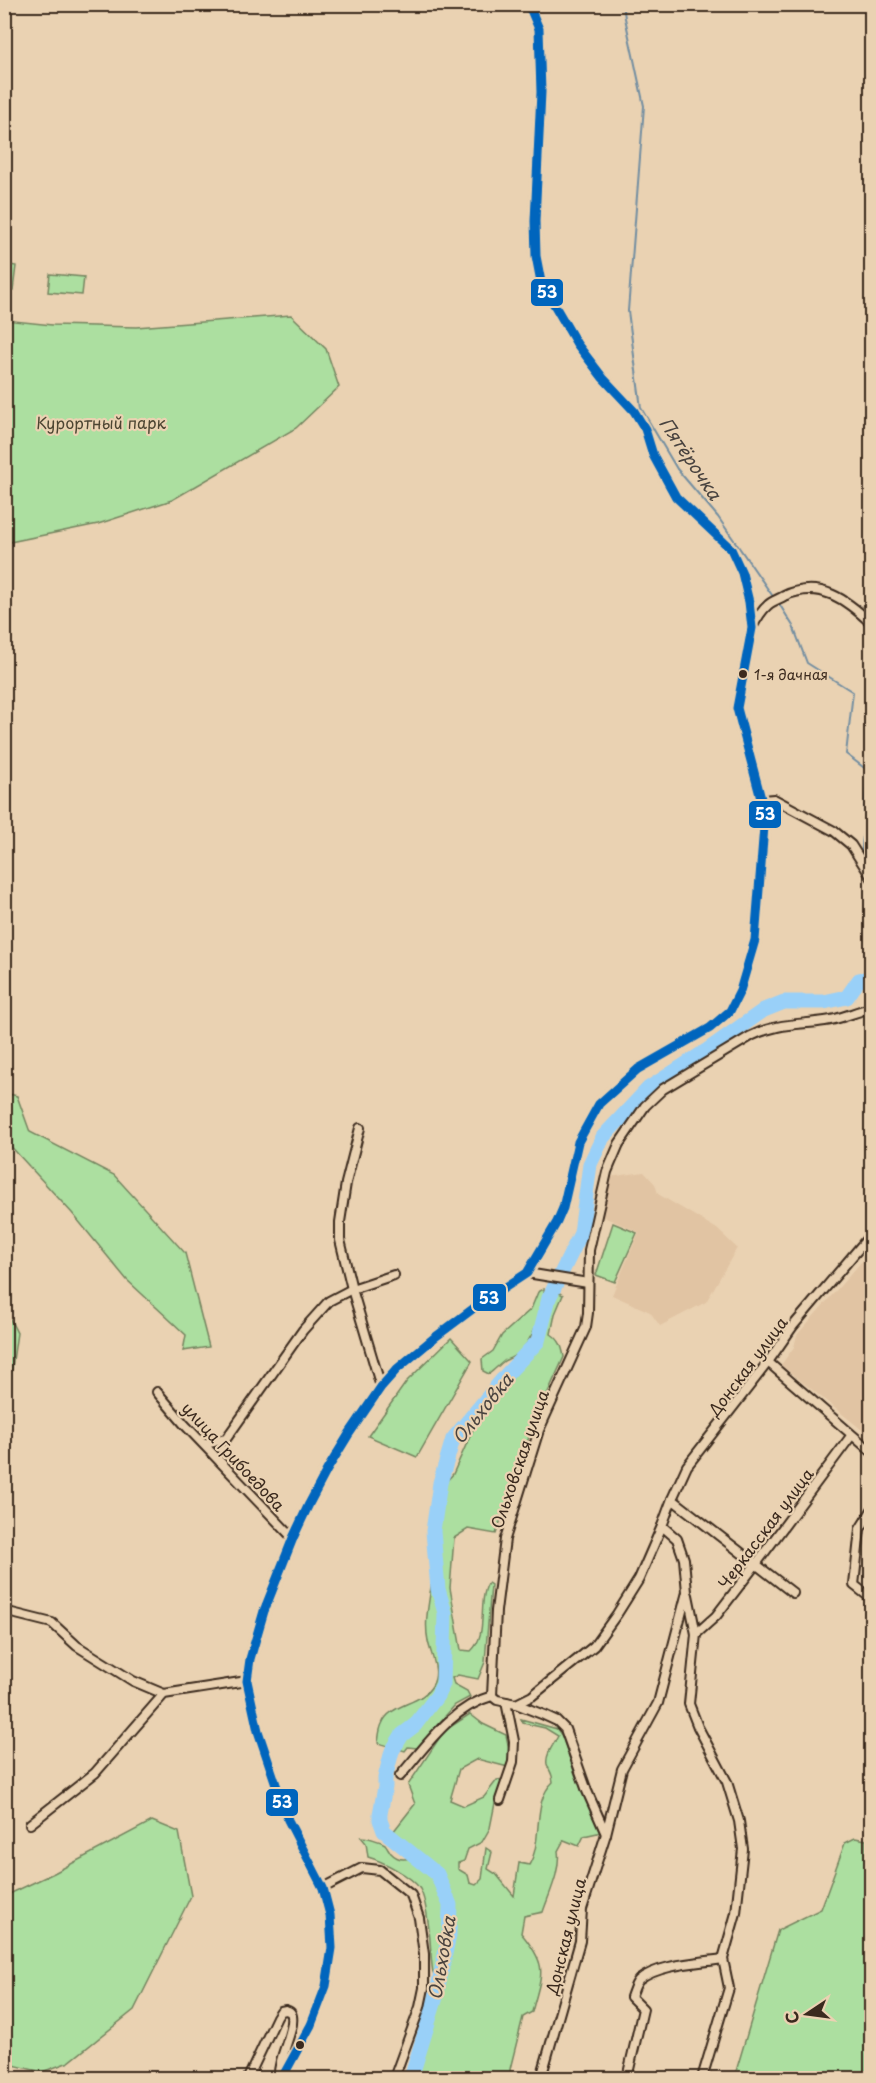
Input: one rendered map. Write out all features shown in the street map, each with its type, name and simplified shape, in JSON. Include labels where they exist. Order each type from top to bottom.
[{"type":"street","points":[[280,2079],[311,2025],[326,1986],[332,1948],[330,1915],[323,1888],[285,1810],[258,1731],[247,1681],[250,1659],[264,1611],[293,1538],[327,1470],[348,1434],[381,1387],[397,1369],[434,1338],[527,1273],[563,1208],[578,1142],[599,1104],[638,1069],[710,1028],[730,1011],[748,968],[755,940],[765,830],[762,800],[737,708],[752,628],[742,573],[731,549],[676,497],[653,455],[645,429],[634,411],[603,378],[577,344],[542,282],[536,256],[534,221],[542,92],[539,29],[531,10],[523,4]]},
{"type":"street","points":[[752,628],[768,604],[788,594],[815,589],[854,607],[872,624]]},
{"type":"street","points":[[762,800],[774,799],[834,831],[851,845],[872,878]]},
{"type":"street","name":"Ольховская улица","points":[[492,1696],[496,1611],[505,1539],[539,1430],[586,1328],[589,1250],[607,1172],[619,1143],[645,1106],[663,1089],[679,1077],[765,1029],[783,1024],[827,1021],[872,1008]]},
{"type":"street","points":[[360,1128],[346,1183],[340,1222],[340,1240],[351,1289],[381,1387]]},
{"type":"street","name":"Донская улица","points":[[516,1704],[532,1696],[594,1646],[639,1579],[687,1466],[794,1326],[872,1233]]},
{"type":"street","points":[[527,1273],[588,1283]]},
{"type":"street","points":[[205,1444],[226,1439],[303,1330],[329,1301],[351,1289],[394,1275]]},
{"type":"street","points":[[768,1362],[872,1452]]},
{"type":"street","name":"улица Грибоедова","points":[[157,1392],[185,1425],[293,1538]]},
{"type":"street","name":"Черкасская улица","points":[[696,1634],[716,1616],[851,1436]]},
{"type":"street","points":[[672,1499],[793,1593]]},
{"type":"street","points":[[872,1510],[860,1529],[854,1585],[872,1599]]},
{"type":"street","name":"Донская улица","points":[[541,2079],[580,1941],[582,1909],[606,1834],[622,1769],[658,1703],[687,1592],[684,1559],[677,1539],[662,1526]]},
{"type":"street","points":[[687,1592],[696,1634],[689,1704],[698,1727],[727,1782],[739,1821],[743,1849],[736,1913],[723,1959],[729,1988],[702,2079]]},
{"type":"street","points":[[4,1611],[52,1623],[77,1646],[133,1681],[164,1694],[247,1681]]},
{"type":"street","points":[[30,1824],[95,1773],[164,1694]]},
{"type":"street","points":[[400,1776],[448,1721],[477,1700],[492,1696],[497,1700],[516,1704],[557,1721],[565,1729],[586,1791],[606,1834]]},
{"type":"street","points":[[500,1800],[513,1762],[514,1741],[506,1702]]},
{"type":"street","points":[[323,1888],[362,1868],[380,1870],[411,1894],[424,1954],[424,1988],[420,2007],[394,2079]]},
{"type":"street","points":[[627,2079],[643,2009],[631,1997],[637,1982],[653,1973],[681,1965],[723,1959]]},
{"type":"street","points":[[248,2079],[278,2017],[286,2010],[292,2016],[292,2024],[278,2069],[280,2079]]},
{"type":"shaded area","points":[[644,1172],[655,1184],[658,1194],[717,1229],[737,1248],[706,1302],[660,1326],[650,1312],[612,1295],[639,1232],[601,1216],[609,1177]]},
{"type":"shaded area","points":[[871,1251],[871,1437],[781,1365],[794,1347],[797,1335]]},
{"type":"green space","points":[[5,264],[16,266],[13,290],[5,288]]},
{"type":"green space","points":[[50,274],[84,277],[82,295],[48,292]]},
{"type":"green space","name":"Курортный парк","points":[[291,315],[326,349],[339,387],[296,428],[172,500],[98,524],[5,543],[5,320],[52,325],[136,327]]},
{"type":"green space","points":[[5,1093],[17,1096],[30,1132],[114,1175],[185,1253],[209,1347],[183,1351],[186,1335],[127,1280],[72,1213],[5,1140]]},
{"type":"green space","points":[[613,1223],[637,1233],[615,1282],[596,1275]]},
{"type":"green space","points":[[544,1289],[536,1324],[523,1349],[489,1374],[483,1371],[482,1359],[493,1351],[502,1335],[531,1309],[538,1292]]},
{"type":"green space","points":[[556,1291],[563,1295],[555,1314],[551,1334],[560,1344],[564,1357],[533,1425],[496,1534],[468,1529],[454,1538],[450,1588],[461,1650],[471,1651],[480,1636],[483,1600],[488,1583],[491,1585],[485,1662],[478,1679],[458,1675],[452,1678],[454,1684],[467,1691],[470,1697],[455,1705],[417,1748],[408,1747],[405,1751],[378,1743],[380,1729],[386,1717],[398,1708],[421,1697],[435,1680],[435,1669],[428,1641],[427,1615],[432,1572],[440,1562],[438,1530],[445,1483],[453,1474],[480,1414],[539,1348]]},
{"type":"green space","points":[[5,1309],[17,1333],[5,1416]]},
{"type":"green space","points":[[451,1338],[472,1361],[417,1457],[368,1436],[407,1381]]},
{"type":"green space","points":[[470,1714],[483,1724],[506,1735],[509,1749],[508,1767],[477,1759],[459,1769],[450,1800],[464,1806],[484,1797],[497,1780],[505,1779],[495,1803],[490,1828],[482,1842],[468,1849],[464,1861],[458,1863],[458,1869],[468,1875],[470,1883],[476,1885],[482,1879],[486,1848],[492,1852],[488,1869],[496,1874],[514,1896],[519,1863],[529,1865],[533,1855],[542,1800],[546,1790],[553,1782],[547,1757],[558,1736],[545,1728],[523,1723],[521,1719],[557,1729],[562,1736],[576,1777],[602,1832],[584,1836],[579,1846],[564,1840],[558,1851],[556,1874],[543,1912],[524,1916],[521,1933],[536,1954],[541,1971],[532,2012],[523,2017],[510,2069],[511,2074],[518,2078],[409,2078],[416,2075],[441,1989],[433,1973],[426,1911],[420,1889],[416,1884],[396,1870],[368,1857],[366,1843],[361,1837],[385,1844],[394,1856],[401,1859],[412,1858],[419,1854],[393,1832],[415,1804],[408,1785],[444,1731]]},
{"type":"green space","points":[[152,1821],[179,1832],[191,1896],[134,2010],[69,2062],[42,2072],[5,2063],[5,1896]]},
{"type":"green space","points":[[855,1838],[866,1840],[866,1884],[871,1905],[871,2078],[734,2078],[778,1930],[821,1909],[845,1843]]},
{"type":"waterway","name":"Пятёрочка","points":[[623,4],[644,106],[628,311],[641,408],[677,469],[718,517],[774,598]]},
{"type":"waterway","name":"Пятёрочка","points":[[778,602],[793,626],[807,663],[853,692],[846,754],[867,770],[862,850],[872,864]]},
{"type":"waterway","name":"Ольховка","points":[[411,2078],[436,1997],[449,1935],[450,1905],[437,1874],[384,1831],[380,1814],[385,1778],[392,1751],[402,1735],[415,1725],[437,1696],[443,1684],[445,1613],[438,1589],[433,1531],[440,1483],[453,1439],[538,1341],[549,1298],[581,1233],[590,1164],[603,1137],[649,1088],[764,1010],[784,1002],[824,1002],[847,997],[859,980],[872,978]]},
{"type":"transit line","name":"53","points":[[282,2078],[311,2025],[326,1986],[332,1948],[330,1915],[323,1888],[288,1820],[258,1731],[247,1681],[250,1659],[264,1611],[293,1538],[327,1470],[381,1387],[397,1369],[434,1338],[527,1273],[563,1208],[578,1142],[599,1104],[638,1069],[710,1028],[730,1011],[740,991],[755,940],[765,814],[737,708],[752,628],[742,573],[731,549],[676,497],[653,455],[645,429],[634,411],[603,378],[577,344],[541,282],[536,256],[535,221],[541,92],[539,29],[531,10],[523,4]]},
{"type":"place","name":"1-я дачная","points":[[743,674]]}]
